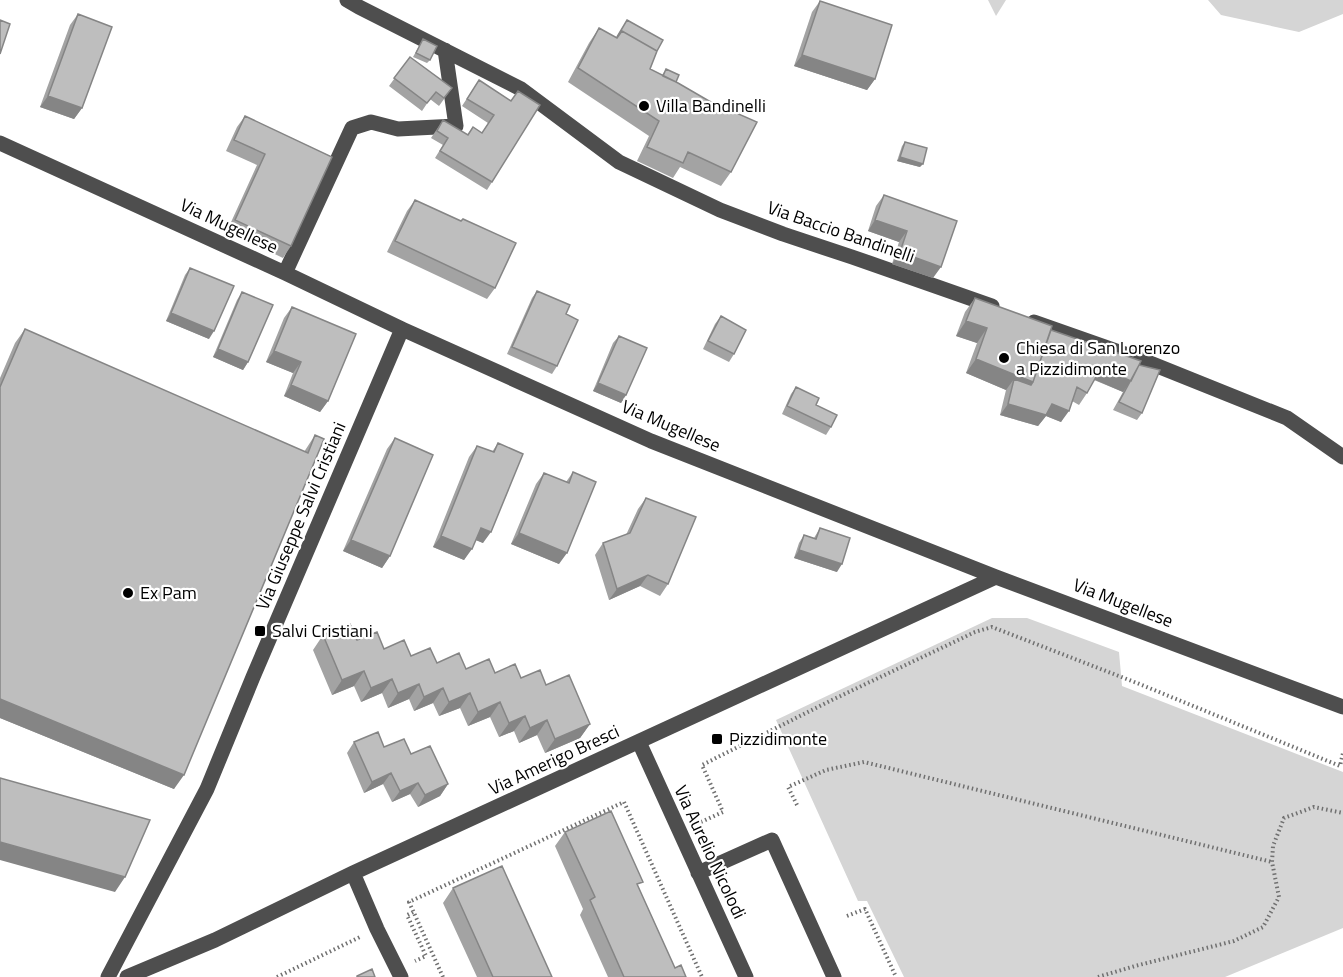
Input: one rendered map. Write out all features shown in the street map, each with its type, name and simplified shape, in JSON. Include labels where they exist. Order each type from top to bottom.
[{"type":"street","name":"Via Baccio Bandinelli","points":[[347,0],[520,89],[619,162],[720,210],[1004,311]]},
{"type":"street","points":[[285,273],[352,128],[371,122],[398,129],[456,126],[445,51]]},
{"type":"street","name":"Via Mugellese","points":[[0,142],[402,329],[651,441],[996,577],[1343,707]]},
{"type":"street","points":[[1026,319],[1145,362],[1287,418],[1343,457]]},
{"type":"street","name":"Via Giuseppe Salvi Cristiani","points":[[108,977],[207,789],[402,329]]},
{"type":"street","name":"Via Amerigo Bresci","points":[[127,977],[215,940],[353,873],[996,577]]},
{"type":"street","name":"Via Aurelio Nicolodi","points":[[639,742],[746,977]]},
{"type":"street","points":[[698,873],[772,840],[834,977]]},
{"type":"street","points":[[353,873],[401,977]]},
{"type":"path","points":[[701,822],[723,813],[702,765],[832,700],[975,632],[992,627],[1340,766],[1343,753]]},
{"type":"path","points":[[796,805],[788,787],[826,770],[864,762],[1272,862]]},
{"type":"path","points":[[443,977],[410,902],[624,802],[702,977]]},
{"type":"path","points":[[1098,977],[1234,940],[1263,927],[1278,897],[1272,862],[1273,846],[1284,818],[1314,807],[1343,813]]},
{"type":"path","points":[[847,916],[865,909],[896,977]]},
{"type":"path","points":[[413,912],[407,915],[426,956],[414,961]]},
{"type":"path","points":[[277,977],[363,935]]},
{"type":"shaded area","points":[[988,0],[1006,0],[996,16]]},
{"type":"shaded area","points":[[1208,0],[1343,0],[1343,14],[1299,32],[1221,15]]},
{"type":"shaded area","points":[[992,618],[1027,618],[1119,652],[1122,686],[1343,772],[1343,928],[1225,977],[904,977],[867,901],[858,901],[776,720]]},
{"type":"building","points":[[820,1],[892,25],[875,79],[802,55]]},
{"type":"building","points":[[78,14],[112,27],[82,108],[48,96]]},
{"type":"building","points":[[0,20],[10,24],[0,54]]},
{"type":"building","points":[[627,20],[663,40],[657,51],[622,31],[617,37]]},
{"type":"building","name":"Villa Bandinelli","points":[[599,28],[617,38],[622,31],[657,51],[650,69],[709,101],[757,122],[731,172],[688,152],[683,163],[647,147],[659,121],[578,68]]},
{"type":"building","points":[[423,39],[437,46],[430,60],[416,53]]},
{"type":"building","points":[[410,57],[452,88],[444,98],[436,92],[427,103],[394,78]]},
{"type":"building","points":[[666,69],[679,75],[676,82],[663,76]]},
{"type":"building","points":[[479,80],[511,101],[518,91],[540,105],[492,182],[440,151],[448,138],[437,131],[443,120],[468,135],[473,127],[482,133],[494,115],[467,99]]},
{"type":"building","points":[[245,116],[332,157],[291,246],[235,220],[265,154],[234,140]]},
{"type":"building","points":[[905,142],[927,148],[923,164],[900,157]]},
{"type":"building","points":[[884,195],[957,221],[941,267],[900,252],[907,231],[875,220]]},
{"type":"building","points":[[415,200],[516,243],[495,288],[395,241]]},
{"type":"building","points":[[190,268],[234,286],[214,331],[171,313]]},
{"type":"building","points":[[537,291],[570,305],[566,314],[578,320],[557,366],[512,347]]},
{"type":"building","points":[[242,292],[273,305],[248,362],[218,349]]},
{"type":"building","name":"Chiesa di San Lorenzo a Pizzidimonte","points":[[975,298],[1052,326],[1033,382],[976,359],[987,328],[966,321]]},
{"type":"building","points":[[292,307],[356,334],[328,401],[291,385],[301,362],[274,351]]},
{"type":"building","points":[[721,316],[746,330],[734,354],[708,341]]},
{"type":"building","name":"Ex Pam","points":[[25,329],[308,453],[315,435],[324,439],[184,775],[0,699],[0,387]]},
{"type":"building","points":[[1051,330],[1141,361],[1131,381],[1101,368],[1087,393],[1077,387],[1069,411],[1052,404],[1046,415],[1008,404],[1014,379],[1031,385],[1033,382]]},
{"type":"building","points":[[619,336],[647,348],[626,395],[598,383]]},
{"type":"building","points":[[1139,365],[1160,370],[1142,413],[1119,402]]},
{"type":"building","points":[[796,387],[819,398],[816,405],[837,415],[831,427],[787,406]]},
{"type":"building","points":[[395,438],[433,455],[390,556],[351,540]]},
{"type":"building","points":[[498,443],[523,454],[491,532],[481,528],[472,549],[441,536],[477,446],[494,452]]},
{"type":"building","points":[[573,472],[596,482],[567,553],[519,533],[544,473],[569,483]]},
{"type":"building","points":[[646,498],[696,517],[668,584],[648,575],[617,589],[603,543],[630,533]]},
{"type":"building","points":[[820,528],[850,538],[842,564],[799,550],[804,535],[816,539]]},
{"type":"building","points":[[350,624],[357,640],[377,632],[384,649],[404,640],[411,656],[430,648],[437,663],[459,653],[466,669],[489,659],[495,673],[515,664],[521,678],[540,670],[546,685],[569,675],[590,724],[555,739],[547,720],[530,728],[525,716],[509,723],[500,702],[478,712],[470,693],[449,702],[443,688],[424,697],[419,684],[398,693],[392,679],[371,688],[364,671],[342,680],[323,635]]},
{"type":"building","points":[[378,732],[384,747],[404,739],[411,754],[430,746],[448,784],[425,795],[418,783],[400,791],[391,773],[372,782],[354,742]]},
{"type":"building","points":[[0,778],[150,820],[125,877],[0,842]]},
{"type":"building","points":[[611,811],[643,882],[637,884],[675,968],[681,965],[686,977],[624,977],[590,900],[595,897],[565,832]]},
{"type":"building","points":[[502,866],[552,977],[493,977],[453,888]]},
{"type":"building","points":[[372,969],[375,977],[357,977],[357,976]]},
{"type":"place","name":"Villa Bandinelli","points":[[644,106]]},
{"type":"place","name":"Chiesa di San Lorenzo a Pizzidimonte","points":[[1004,358]]},
{"type":"place","name":"Ex Pam","points":[[128,593]]},
{"type":"place","name":"Salvi Cristiani","points":[[260,631]]},
{"type":"place","name":"Pizzidimonte","points":[[717,739]]}]
